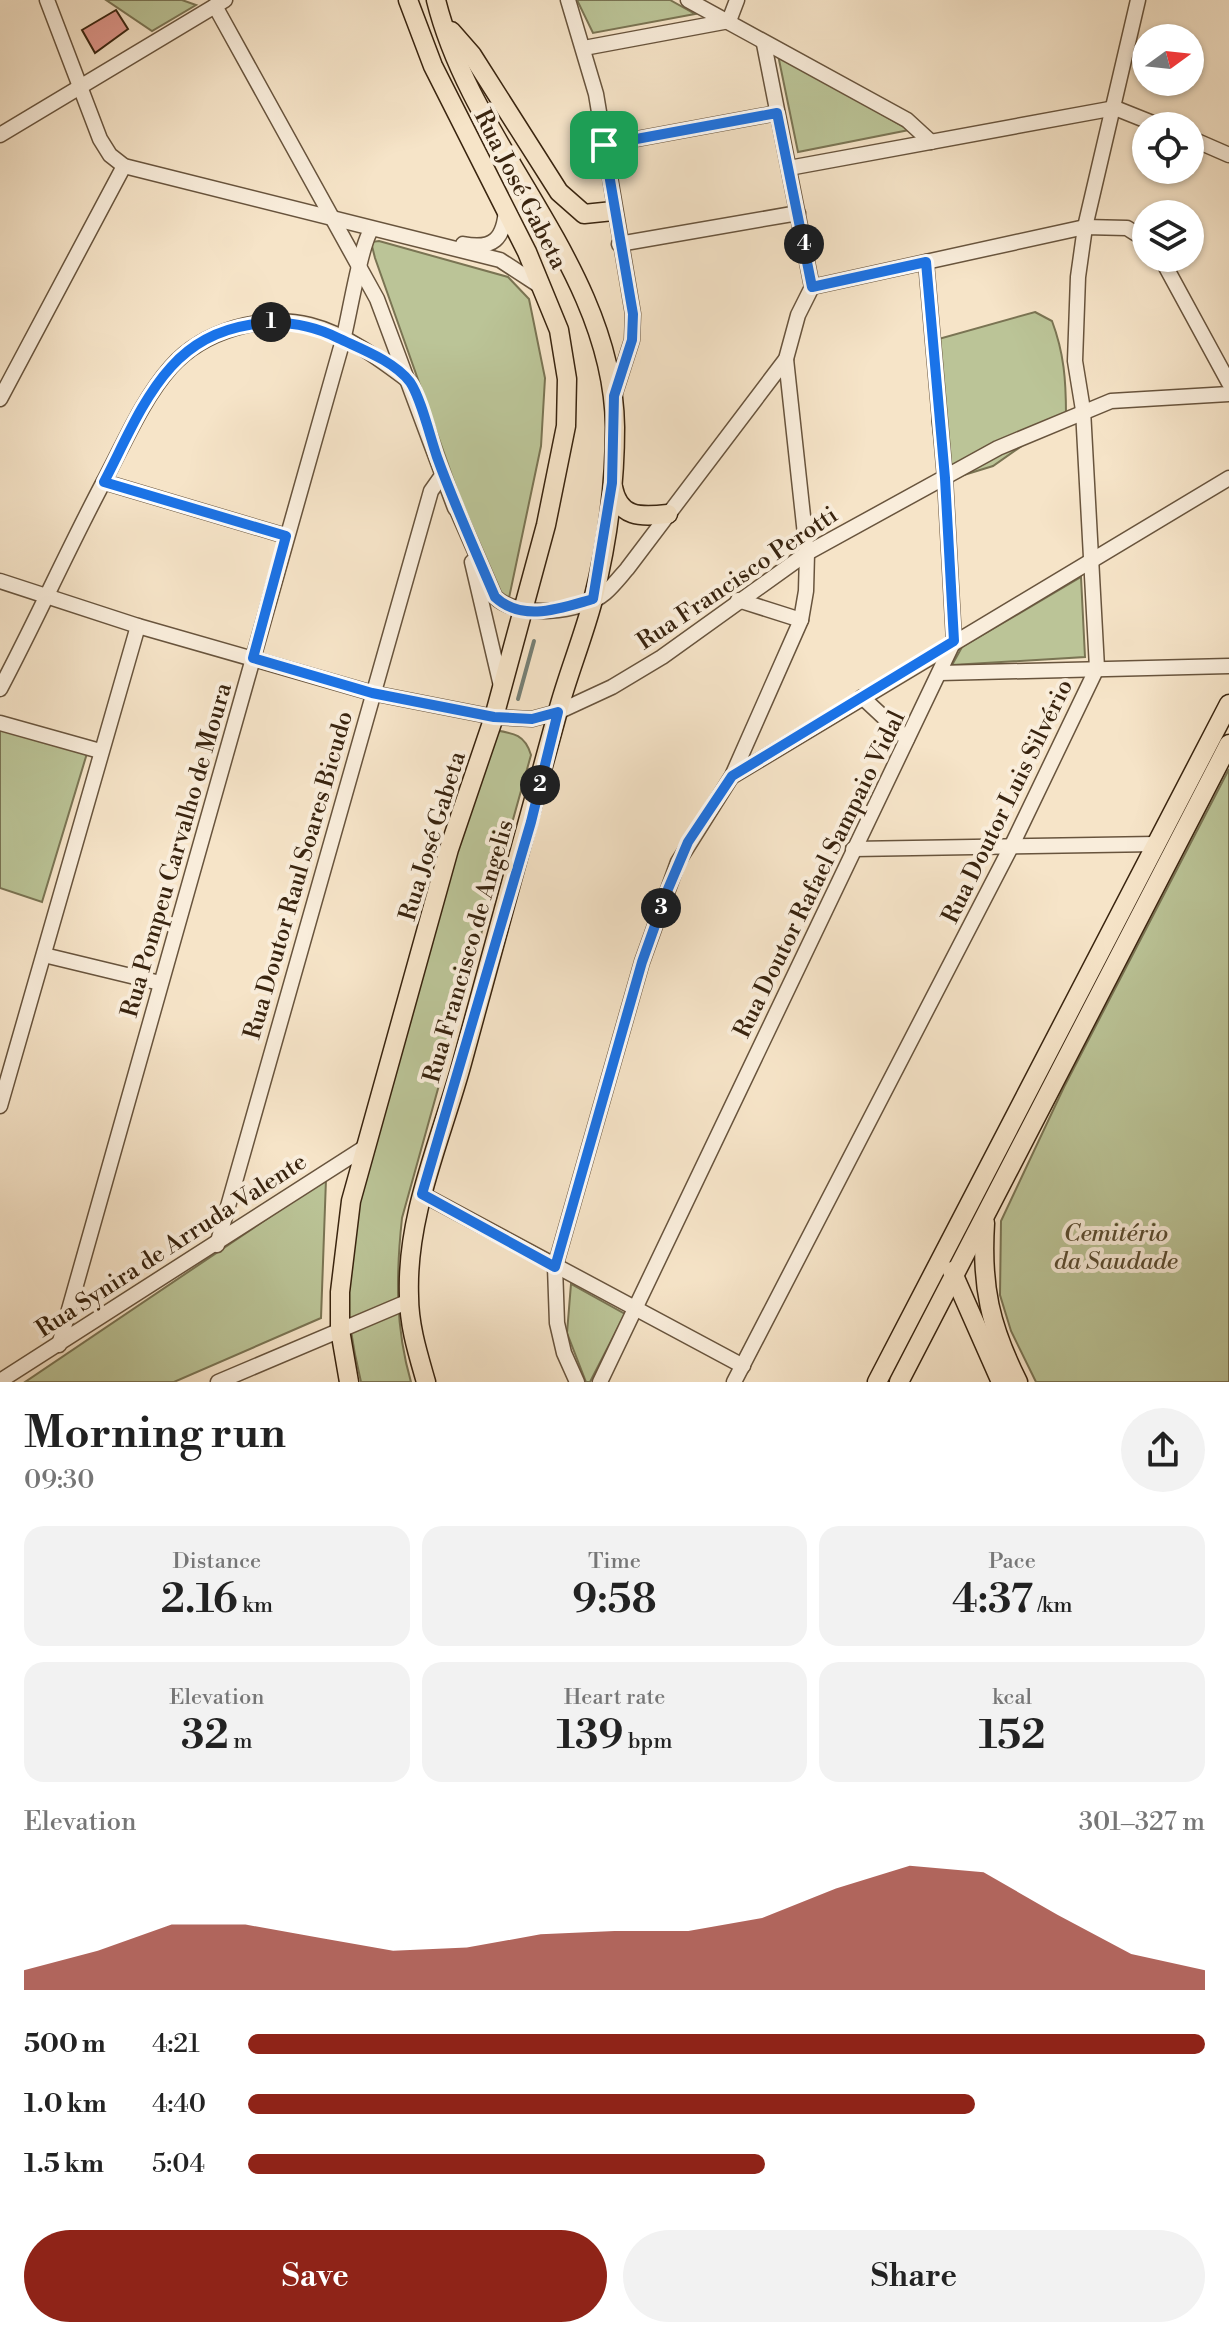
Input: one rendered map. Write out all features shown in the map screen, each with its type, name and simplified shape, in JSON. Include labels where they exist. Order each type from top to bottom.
[{"type":"main road","name":"Rua José Gabeta","points":[[349,1382],[340,1330],[343,1246],[367,1146],[449,849],[494,717],[524,610],[546,525],[566,426],[567,379],[559,330],[544,288],[433,66],[408,0]]},
{"type":"main road","name":"Rua Francisco de Angelis","points":[[426,1382],[409,1301],[413,1227],[531,822],[558,712],[593,599],[612,483],[614,396],[590,315],[576,281],[509,163],[441,20],[436,0]]},
{"type":"main road","points":[[441,20],[472,55],[559,192],[584,214],[613,211]]},
{"type":"main road","points":[[612,483],[619,508],[628,513],[646,517],[668,514]]},
{"type":"main road","points":[[877,1382],[1229,704]]},
{"type":"main road","points":[[899,1382],[1229,744]]},
{"type":"main road","points":[[986,1215],[983,1263],[991,1321],[1018,1382]]},
{"type":"main road","points":[[947,1247],[953,1278],[1001,1382]]},
{"type":"street","points":[[47,0],[105,149],[124,166],[372,229],[473,246],[491,245],[502,235],[506,209]]},
{"type":"street","points":[[198,0],[220,3]]},
{"type":"street","points":[[568,0],[584,48],[604,145],[632,327],[614,396]]},
{"type":"street","points":[[688,0],[907,120],[931,142]]},
{"type":"street","points":[[729,21],[737,0]]},
{"type":"street","name":"Rua Doutor Luis Silvério","points":[[734,1382],[1012,845],[1097,668],[1083,410],[1075,361],[1078,277],[1085,227],[1138,0]]},
{"type":"street","points":[[0,135],[220,3]]},
{"type":"street","points":[[220,3],[360,268],[410,382],[453,501],[483,599],[502,690]]},
{"type":"street","points":[[584,48],[729,21]]},
{"type":"street","points":[[577,1382],[564,1353],[557,1323],[555,1267],[642,962],[688,842],[732,776],[801,620],[806,591],[807,553],[786,359],[798,315],[812,287],[764,44]]},
{"type":"street","points":[[789,168],[1115,108],[1132,115]]},
{"type":"street","points":[[604,145],[777,113]]},
{"type":"street","points":[[1204,144],[1229,155]]},
{"type":"street","points":[[0,399],[124,166]]},
{"type":"street","points":[[619,244],[798,213]]},
{"type":"street","points":[[812,287],[1085,227],[1127,228],[1132,231]]},
{"type":"street","name":"Rua Pompeu Carvalho de Moura","points":[[59,1345],[343,340],[360,268],[362,243],[372,229]]},
{"type":"street","points":[[419,238],[448,249],[500,260],[544,288]]},
{"type":"street","name":"Rua Doutor Rafael Sampaio Vidal","points":[[600,1382],[637,1311],[954,641],[945,478],[926,262]]},
{"type":"street","points":[[1169,272],[1229,383]]},
{"type":"street","points":[[0,689],[149,399],[170,368],[188,351],[221,333],[269,322],[313,325],[374,354],[410,382]]},
{"type":"street","points":[[453,501],[495,597],[503,604],[537,613],[603,595],[627,569],[786,359]]},
{"type":"street","name":"Rua Francisco Perotti","points":[[0,581],[138,626],[372,693],[494,717],[532,719],[586,701],[662,657],[807,553],[998,448],[1083,410],[1137,397],[1229,394]]},
{"type":"street","name":"Rua Doutor Raul Soares Bicudo","points":[[217,1245],[431,491],[443,474]]},
{"type":"street","points":[[732,776],[1229,478]]},
{"type":"street","points":[[104,482],[286,536]]},
{"type":"street","points":[[738,600],[801,620]]},
{"type":"street","points":[[0,1106],[4,1078],[44,955],[138,626]]},
{"type":"street","points":[[940,673],[1229,666]]},
{"type":"street","points":[[862,697],[907,739]]},
{"type":"street","points":[[0,723],[100,751]]},
{"type":"street","points":[[853,849],[1156,844]]},
{"type":"street","points":[[44,955],[160,983]]},
{"type":"street","name":"Rua Synira de Arruda Valente","points":[[0,1381],[217,1245],[367,1146]]},
{"type":"street","points":[[422,1194],[743,1366]]},
{"type":"street","points":[[218,1382],[409,1301]]},
{"type":"green space","points":[[106,0],[182,0],[196,5],[152,31]]},
{"type":"green space","points":[[577,0],[670,0],[695,14],[593,33]]},
{"type":"green space","points":[[778,55],[909,130],[798,152]]},
{"type":"green space","points":[[379,241],[508,277],[529,299],[545,378],[541,446],[509,598],[501,597],[490,583],[375,258],[371,242]]},
{"type":"green space","points":[[1035,312],[1052,321],[1056,333],[1064,367],[1066,415],[993,466],[954,478],[935,444],[932,421],[935,340]]},
{"type":"green space","points":[[1081,577],[1085,657],[952,665],[962,647]]},
{"type":"green space","points":[[0,727],[88,750],[42,902],[0,888]]},
{"type":"green space","points":[[493,730],[522,739],[531,755],[402,1218],[398,1300],[402,1341],[411,1382],[361,1382],[348,1309],[345,1235],[486,736]]},
{"type":"green space","name":"Cemitério da Saudade","points":[[1229,769],[1229,1382],[1036,1382],[1011,1331],[1000,1295],[1001,1221],[1064,1087]]},
{"type":"green space","points":[[326,1179],[321,1318],[174,1382],[25,1382]]},
{"type":"green space","points":[[571,1284],[625,1314],[590,1382],[586,1382],[567,1333]]},
{"type":"building","points":[[116,10],[128,29],[95,53],[82,30]]},
{"type":"waterway","points":[[518,699],[534,641]]},
{"type":"route","points":[[777,113],[812,287],[926,262],[945,478],[954,641],[732,776],[708,810],[678,862],[642,962],[555,1267],[422,1194],[531,822],[558,712],[532,719],[494,717],[372,693],[253,658],[286,536],[104,482],[149,399],[170,368],[188,351],[221,333],[252,324],[313,325],[374,354],[410,382],[453,501],[495,597],[503,604],[537,613],[593,599],[612,483],[614,396],[632,340],[633,314],[604,145],[777,113]]}]
